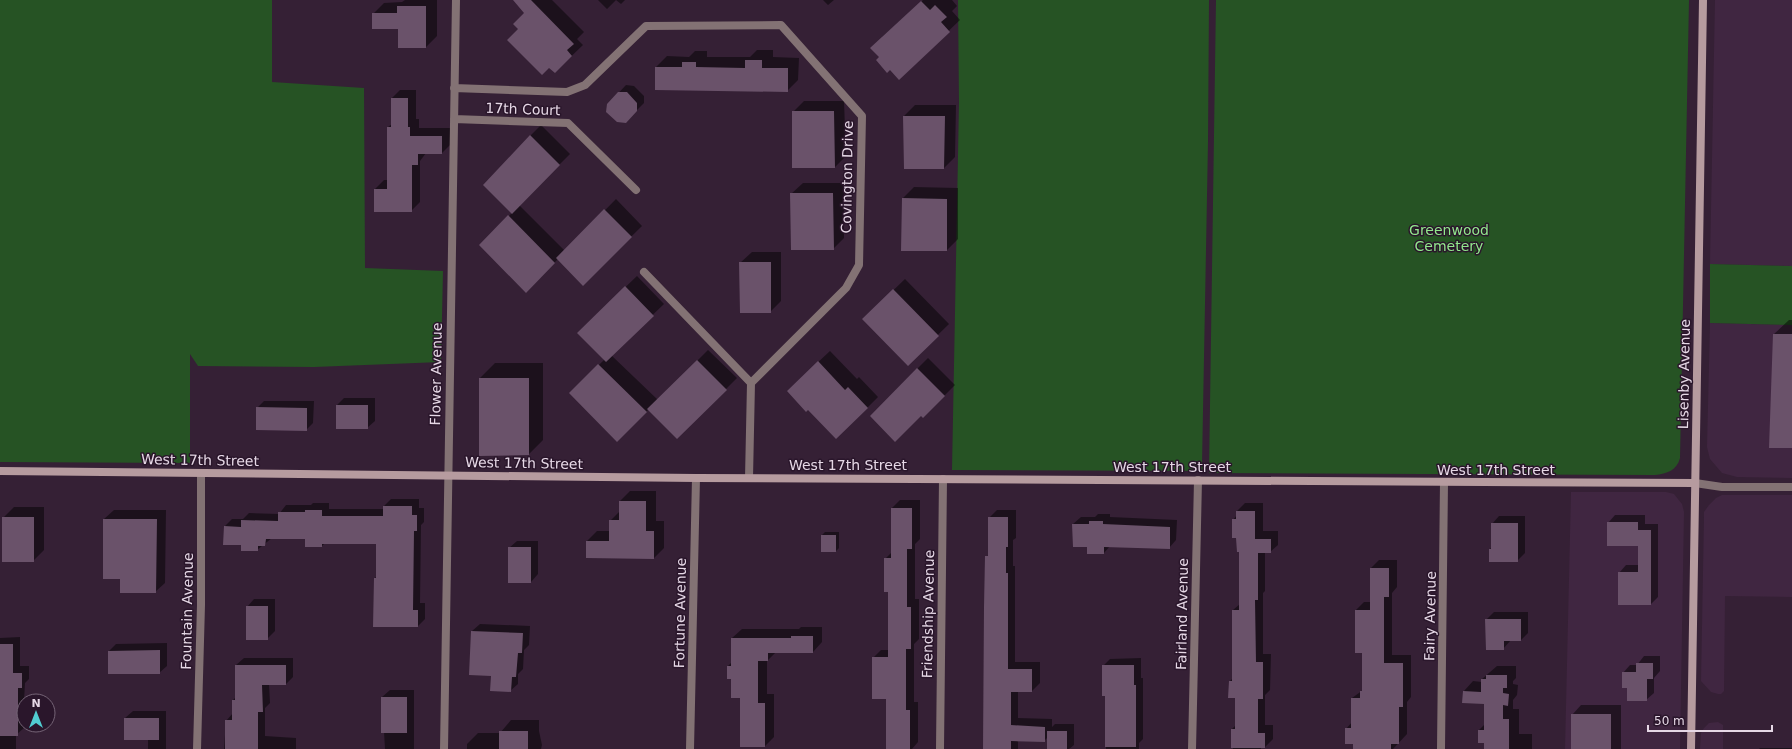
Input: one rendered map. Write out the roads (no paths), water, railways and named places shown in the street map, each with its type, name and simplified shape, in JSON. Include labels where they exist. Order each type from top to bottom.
[{"type":"main road","name":"Lisenby Avenue","points":[[1691,749],[1703,0]]},
{"type":"main road","name":"West 17th Street","points":[[0,471],[696,478],[1695,484]]},
{"type":"street","name":"Flower Avenue","points":[[444,749],[447,476],[456,0]]},
{"type":"street","name":"Covington Drive","points":[[454,88],[567,92],[585,85],[646,26],[781,25],[862,116],[859,265],[846,288],[751,383]]},
{"type":"street","name":"17th Court","points":[[454,118],[568,124],[636,190]]},
{"type":"street","points":[[644,272],[751,383],[749,478]]},
{"type":"street","name":"Fountain Avenue","points":[[197,749],[201,604],[201,473]]},
{"type":"street","name":"Fortune Avenue","points":[[690,749],[696,478]]},
{"type":"street","name":"Friendship Avenue","points":[[940,749],[943,479]]},
{"type":"street","name":"Fairland Avenue","points":[[1192,749],[1198,480]]},
{"type":"street","name":"Fairy Avenue","points":[[1441,749],[1444,482]]},
{"type":"street","points":[[1695,484],[1792,487]]},
{"type":"park label","name":"Greenwood Cemetery","points":[[1449,238]]}]
